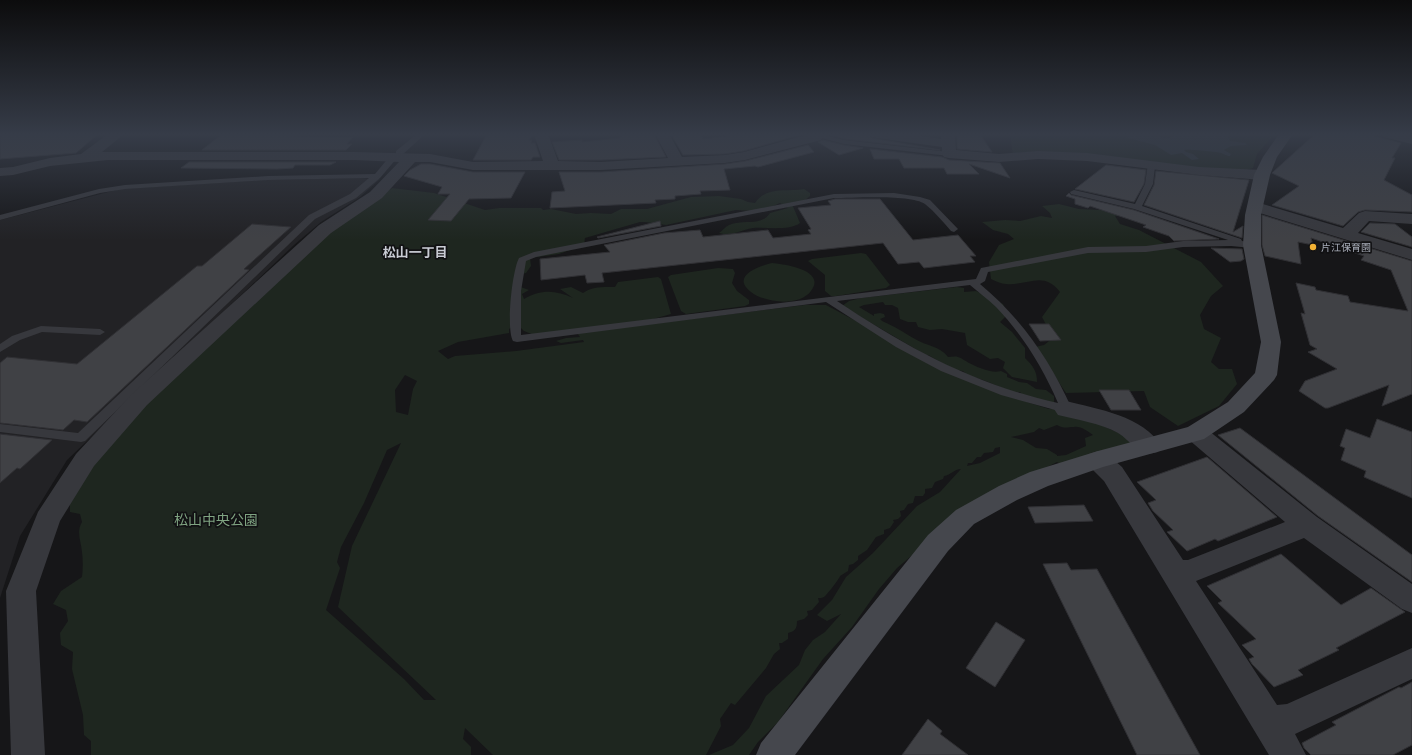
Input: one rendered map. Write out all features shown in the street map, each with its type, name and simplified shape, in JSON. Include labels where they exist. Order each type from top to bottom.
[{"type":"street","points":[[4,173],[20,169]]},
{"type":"street","points":[[28,755],[21,591],[47,519],[85,460],[151,389],[324,229],[376,195],[393,169]]},
{"type":"street","points":[[1182,169],[1262,175]]},
{"type":"street","points":[[773,755],[783,740],[938,543],[965,517],[1014,490],[1039,479],[1098,460],[1196,434],[1236,407],[1266,374],[1271,342],[1252,245],[1253,215],[1264,169]]},
{"type":"street","points":[[1256,206],[1412,255]]},
{"type":"street","points":[[1346,235],[1365,216],[1412,219]]},
{"type":"street","points":[[1066,409],[1108,419],[1127,428],[1149,446]]},
{"type":"street","points":[[1196,434],[1307,525],[1412,600]]},
{"type":"street","points":[[1098,460],[1113,474],[1289,755]]},
{"type":"street","points":[[1175,572],[1189,572],[1307,525]]},
{"type":"street","points":[[1269,722],[1288,720],[1412,663]]},
{"type":"lane","points":[[0,428],[81,438],[312,217],[353,196],[385,169]]},
{"type":"lane","points":[[1137,206],[1148,184],[1150,169]]},
{"type":"lane","points":[[0,218],[99,191],[125,187],[268,178],[377,176]]},
{"type":"lane","points":[[1074,192],[1137,206],[1252,245]]},
{"type":"lane","points":[[954,229],[928,203],[917,197],[870,195],[834,196],[534,255],[522,260],[516,291],[515,334],[517,339],[980,282],[984,270],[1027,263],[1088,250],[1146,249],[1183,244],[1231,243],[1252,245]]},
{"type":"lane","points":[[972,282],[1000,306],[1023,333],[1058,389],[1066,409]]},
{"type":"lane","points":[[827,300],[881,334],[945,368],[1028,401],[1066,409]]},
{"type":"lane","points":[[0,349],[16,338],[41,329],[100,332]]},
{"type":"shaded area","points":[[380,179],[360,197],[321,222],[294,245],[67,460],[20,536],[0,598],[0,220],[120,189],[266,180]]},
{"type":"green space","points":[[1214,169],[1249,169],[1240,172]]},
{"type":"green space","name":"松山中央公園","points":[[392,188],[434,193],[485,210],[499,208],[541,208],[543,210],[551,209],[576,214],[611,214],[621,209],[647,209],[691,197],[719,196],[741,199],[755,203],[765,194],[771,192],[804,189],[810,193],[810,196],[802,203],[792,204],[800,223],[790,227],[753,228],[732,234],[719,233],[734,223],[762,220],[770,213],[788,208],[780,203],[766,209],[752,211],[736,210],[666,225],[640,222],[585,238],[584,245],[559,254],[530,258],[531,266],[526,273],[518,275],[515,285],[529,290],[522,294],[524,299],[542,292],[561,293],[573,298],[560,289],[571,287],[583,293],[594,288],[615,287],[618,282],[658,277],[661,279],[671,314],[646,321],[534,335],[524,331],[517,324],[509,329],[509,333],[458,342],[438,351],[448,359],[455,356],[516,351],[584,342],[583,340],[561,343],[556,341],[566,338],[580,337],[577,333],[805,305],[826,305],[946,369],[1030,403],[1049,409],[1056,408],[1094,422],[1130,438],[1130,444],[1062,465],[1057,462],[968,508],[897,568],[879,589],[852,627],[823,659],[778,722],[758,742],[749,755],[709,755],[733,745],[749,728],[766,696],[799,665],[805,650],[813,640],[825,632],[841,614],[827,621],[817,615],[832,600],[846,577],[873,553],[917,506],[940,492],[961,469],[944,476],[943,479],[935,482],[932,488],[925,489],[923,496],[915,496],[913,503],[908,504],[904,510],[900,511],[901,516],[898,519],[893,520],[894,522],[890,528],[884,530],[884,534],[876,537],[867,550],[858,556],[858,560],[849,565],[848,571],[840,576],[825,596],[818,598],[819,602],[812,610],[807,611],[808,615],[804,619],[797,621],[797,626],[795,629],[788,633],[788,639],[782,643],[779,643],[780,649],[774,654],[766,668],[735,705],[731,703],[720,719],[721,726],[706,755],[493,755],[465,728],[463,739],[471,747],[471,755],[91,755],[91,741],[84,735],[83,715],[72,669],[73,652],[61,645],[60,633],[68,621],[66,610],[53,604],[61,591],[82,577],[83,558],[79,529],[82,522],[80,514],[70,512],[70,503],[74,485],[123,426],[339,223]],"holes":[[[405,375],[417,381],[413,389],[408,415],[396,412],[395,390]],[[1057,425],[1064,427],[1079,427],[1093,435],[1085,438],[1086,446],[1066,455],[1057,456],[1047,449],[1036,448],[1023,440],[1011,437],[1034,432],[1039,428],[1044,430]],[[401,443],[352,546],[338,607],[436,700],[424,700],[404,679],[326,610],[340,568],[337,562],[341,547],[364,503],[387,450]],[[1000,447],[1000,453],[980,463],[967,466],[968,463],[972,463],[977,457],[981,457],[984,453],[993,452],[995,448]]]},
{"type":"green space","points":[[1059,204],[1079,209],[1121,211],[1122,215],[1115,216],[1120,224],[1139,230],[1201,262],[1223,286],[1211,296],[1200,315],[1204,329],[1221,338],[1211,362],[1219,369],[1232,369],[1237,384],[1219,406],[1178,426],[1150,407],[1144,391],[1066,393],[1035,347],[1044,345],[1053,338],[1042,317],[1060,292],[1054,285],[1041,280],[1006,284],[991,279],[989,262],[999,245],[1014,239],[1008,234],[993,230],[982,222],[1005,220],[1020,221],[1041,216],[1052,218],[1050,213],[1042,206]]},
{"type":"green space","points":[[861,253],[866,254],[890,285],[886,288],[831,296],[825,291],[825,275],[808,261],[812,259]]},
{"type":"green space","points":[[772,263],[794,267],[809,273],[813,278],[814,284],[811,291],[806,296],[799,299],[782,302],[765,299],[751,292],[745,286],[745,277],[754,269]]},
{"type":"green space","points":[[718,268],[733,269],[735,273],[732,283],[737,291],[749,300],[749,304],[745,306],[686,314],[681,311],[668,277],[671,275]]},
{"type":"green space","points":[[957,287],[964,288],[964,292],[976,291],[1003,304],[1006,311],[1005,317],[1000,322],[1012,332],[1025,348],[1025,358],[1034,369],[1037,382],[1012,377],[1003,368],[1005,362],[998,358],[990,359],[967,345],[965,333],[942,329],[930,330],[918,327],[916,322],[908,322],[900,319],[898,308],[892,305],[885,305],[883,302],[859,307],[874,316],[874,314],[884,314],[885,317],[880,319],[882,321],[919,341],[937,348],[948,357],[959,357],[969,363],[989,371],[1001,371],[1007,374],[1007,377],[1019,382],[1027,383],[1036,389],[1046,390],[1054,396],[1054,403],[1022,395],[1020,392],[1015,393],[967,375],[963,371],[955,370],[926,355],[842,306],[849,301],[861,298]]},
{"type":"building","points":[[458,169],[473,172],[525,172],[511,198],[469,199],[451,221],[428,220],[450,194],[438,194],[442,187],[404,176],[410,170]]},
{"type":"building","points":[[644,169],[724,169],[730,190],[700,191],[701,194],[675,196],[675,199],[655,200],[656,203],[550,208],[552,192],[565,191],[559,172],[601,172]]},
{"type":"building","points":[[945,169],[974,169],[979,174],[947,174]]},
{"type":"building","points":[[984,169],[1004,169],[1010,178]]},
{"type":"building","points":[[1101,169],[1146,170],[1144,184],[1134,202],[1075,189]]},
{"type":"building","points":[[1276,169],[1389,169],[1384,180],[1412,195],[1412,212],[1365,210],[1358,212],[1343,226],[1272,205],[1299,186],[1272,173]]},
{"type":"building","points":[[1156,171],[1249,180],[1233,232],[1243,226],[1242,238],[1144,205],[1154,185]]},
{"type":"building","points":[[1069,193],[1071,195],[1134,210],[1219,239],[1174,241],[1169,236],[1143,227],[1146,225],[1090,206],[1088,208],[1075,204],[1075,199],[1066,196]]},
{"type":"building","points":[[835,199],[880,199],[913,240],[958,235],[976,256],[970,256],[975,262],[924,268],[919,262],[898,264],[883,243],[602,273],[604,282],[587,283],[585,275],[541,280],[540,259],[610,252],[604,245],[664,233],[700,230],[703,237],[768,230],[773,238],[811,234],[808,230],[811,229],[798,208],[831,205],[828,201]]},
{"type":"building","points":[[1262,215],[1412,261],[1412,394],[1382,406],[1389,385],[1325,408],[1299,391],[1305,381],[1337,369],[1308,352],[1317,349],[1310,345],[1301,313],[1305,314],[1296,283],[1315,287],[1316,290],[1348,296],[1350,302],[1408,311],[1391,270],[1361,260],[1364,256],[1311,238],[1313,245],[1298,242],[1301,264],[1265,256],[1262,245]]},
{"type":"building","points":[[660,221],[661,226],[597,237]]},
{"type":"building","points":[[1370,223],[1395,224],[1412,237],[1412,247],[1361,232]]},
{"type":"building","points":[[252,224],[291,227],[244,269],[249,270],[87,422],[74,420],[63,430],[0,423],[0,363],[7,357],[77,364],[197,266],[202,266]]},
{"type":"building","points":[[1211,248],[1242,249],[1244,259],[1241,261],[1230,262]]},
{"type":"building","points":[[1029,324],[1049,324],[1061,340],[1040,341]]},
{"type":"building","points":[[1099,390],[1129,390],[1141,410],[1111,410]]},
{"type":"building","points":[[1377,419],[1412,432],[1412,498],[1364,477],[1366,471],[1341,460],[1345,448],[1340,446],[1346,429],[1370,438]]},
{"type":"building","points":[[1240,428],[1412,555],[1412,582],[1318,516],[1218,435]]},
{"type":"building","points":[[0,434],[52,440],[20,469],[17,468],[0,483]]},
{"type":"building","points":[[1207,457],[1277,517],[1218,541],[1215,539],[1187,551],[1167,532],[1173,530],[1153,511],[1148,503],[1156,500],[1137,482]]},
{"type":"building","points":[[1084,505],[1093,521],[1035,523],[1028,507]]},
{"type":"building","points":[[1281,554],[1341,605],[1371,588],[1405,612],[1336,648],[1339,650],[1298,670],[1303,675],[1274,687],[1252,664],[1249,659],[1254,657],[1242,645],[1256,639],[1218,603],[1222,601],[1207,586]]},
{"type":"building","points":[[1067,563],[1071,570],[1097,569],[1200,755],[1137,755],[1043,564]]},
{"type":"building","points":[[996,622],[1025,640],[995,687],[966,668]]},
{"type":"building","points":[[1412,682],[1412,745],[1393,755],[1311,755],[1304,748],[1302,743],[1336,725],[1332,722],[1399,687],[1401,688]]},
{"type":"building","points":[[928,719],[942,731],[940,734],[968,755],[902,755]]},
{"type":"place","name":"片江保育園","points":[[1313,247]]},
{"type":"district","name":"松山一丁目","points":[[415,252]]}]
